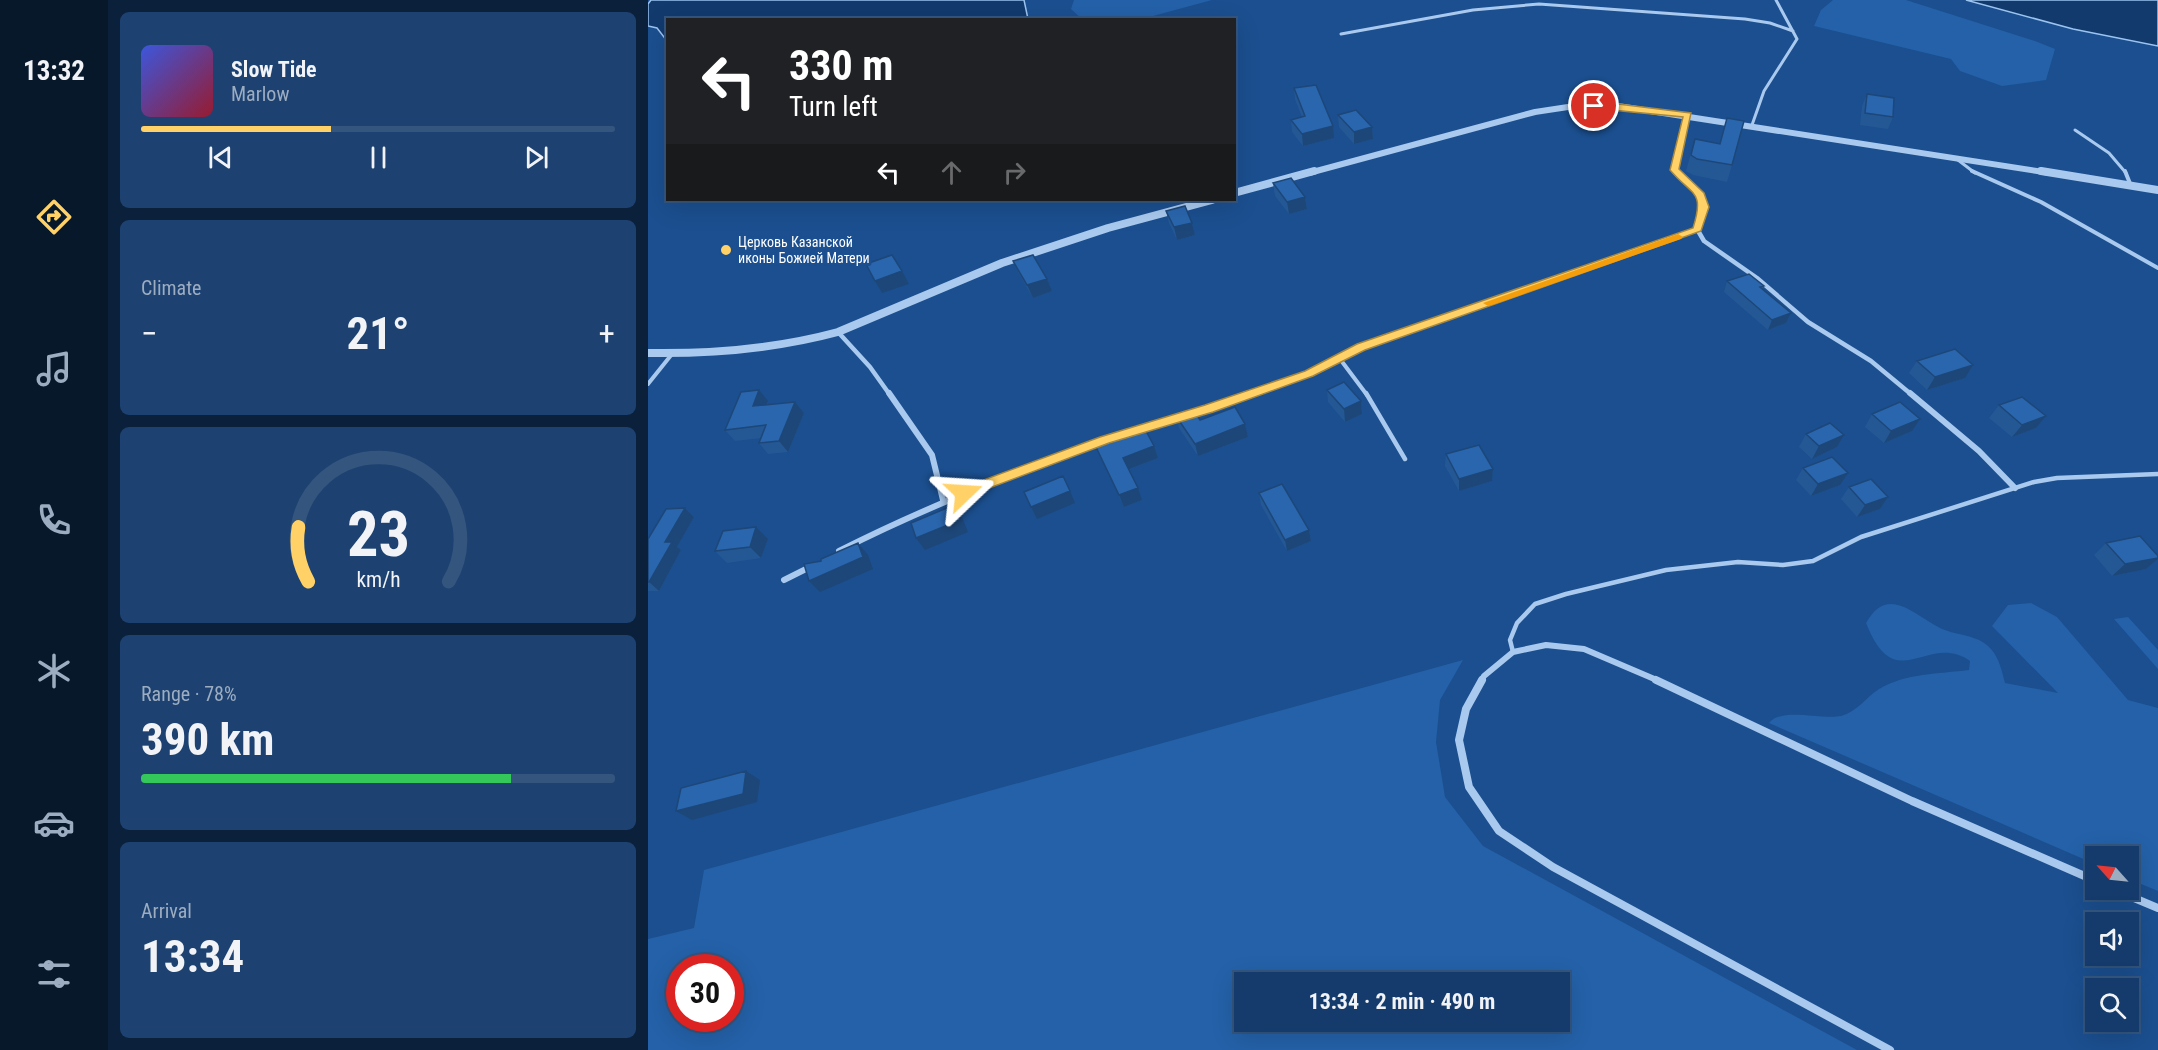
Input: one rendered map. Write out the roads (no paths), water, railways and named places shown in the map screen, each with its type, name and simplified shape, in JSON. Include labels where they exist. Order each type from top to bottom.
[{"type":"street","points":[[1236,192],[1536,112],[1568,107],[1618,106],[1688,115],[2158,190]]},
{"type":"street","points":[[1688,115],[1674,170],[1700,195],[1704,207],[1697,229],[1704,241],[1757,278],[1808,322],[1871,361],[1979,451],[2015,488]]},
{"type":"street","points":[[648,353],[736,352],[783,346],[838,332],[1002,263],[1108,228],[1208,201]]},
{"type":"street","points":[[833,555],[944,500],[1105,440],[1209,408],[1309,373],[1361,347],[1697,229]]},
{"type":"street","points":[[838,332],[870,367],[932,455],[944,500]]},
{"type":"street","points":[[784,580],[814,565]]},
{"type":"street","points":[[1890,1050],[1553,867],[1499,831],[1469,787],[1459,740],[1466,709],[1484,676],[1513,652],[1546,645],[1584,649],[1631,668],[1912,801],[2085,876]]},
{"type":"street","points":[[2139,900],[2158,908]]},
{"type":"lane","points":[[1752,125],[1754,109],[1797,39],[1776,0]]},
{"type":"lane","points":[[1341,34],[1486,9],[1533,5],[1612,8],[1766,22],[1793,31]]},
{"type":"lane","points":[[2075,130],[2109,149],[2127,171],[2131,186]]},
{"type":"lane","points":[[1957,158],[1966,169],[2021,192],[2109,237],[2158,268]]},
{"type":"lane","points":[[648,384],[672,354]]},
{"type":"lane","points":[[1341,359],[1373,403],[1405,459]]},
{"type":"lane","points":[[1513,652],[1509,640],[1517,623],[1535,604],[1545,600],[1666,570],[1738,562],[1783,566],[1813,561],[1861,537],[2015,488],[2057,478],[2158,474]]},
{"type":"place","name":"Церковь Казанской иконы Божией Матери","points":[[726,250]]}]
